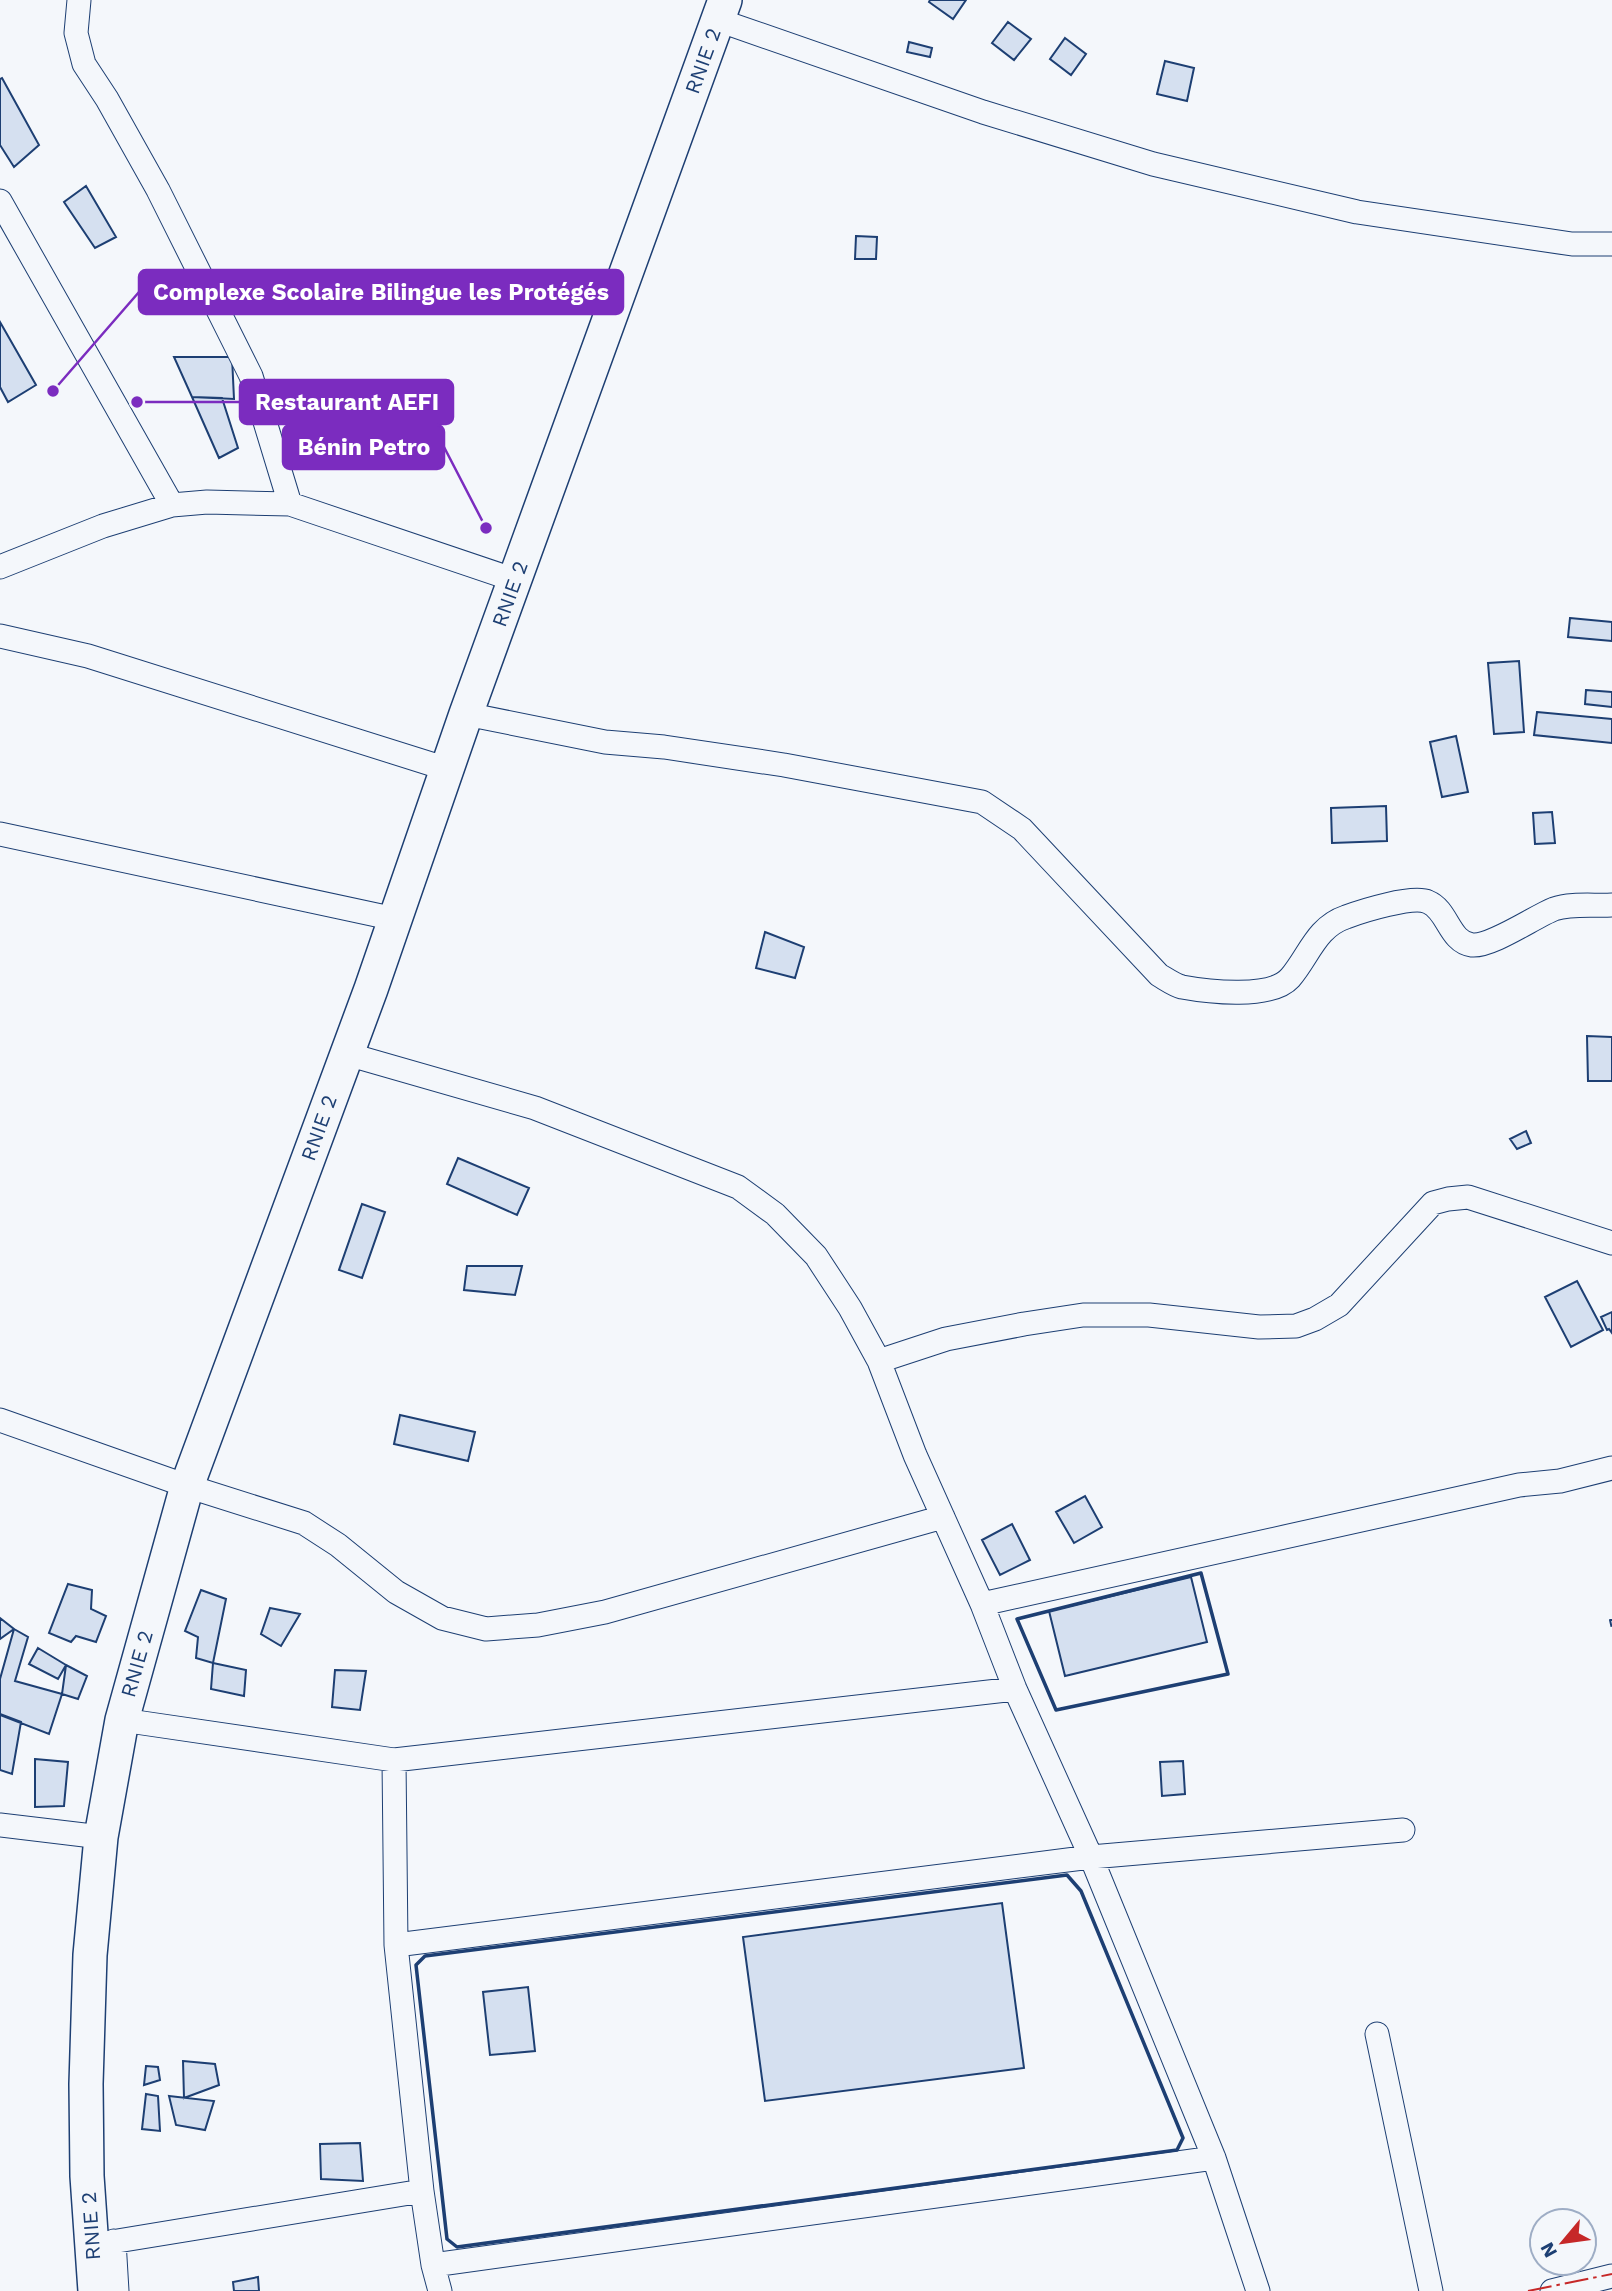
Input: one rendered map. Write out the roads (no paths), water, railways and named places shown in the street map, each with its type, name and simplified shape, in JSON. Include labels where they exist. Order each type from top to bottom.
[{"type":"highway","name":"RNIE 2","points":[[95,2291],[104,2243],[86,2176],[90,1955],[101,1837],[122,1720],[187,1486],[347,1054],[466,714],[722,10]]},
{"type":"street","points":[[79,0],[76,33],[84,64],[159,190],[251,376],[290,504]]},
{"type":"street","points":[[722,10],[983,111],[1153,164],[1357,212],[1572,244],[1612,244]]},
{"type":"street","points":[[0,201],[172,505]]},
{"type":"street","points":[[0,567],[103,526],[172,505],[207,502],[290,504],[515,580]]},
{"type":"street","points":[[0,636],[88,656],[447,769]]},
{"type":"street","points":[[466,714],[593,740],[785,765],[982,802],[1022,829],[1159,975],[1180,986],[1244,993],[1281,985],[1290,977],[1325,927],[1344,917],[1410,900],[1428,901],[1441,913],[1458,938],[1471,945],[1485,944],[1557,908],[1612,905]]},
{"type":"street","points":[[0,834],[395,919]]},
{"type":"street","points":[[347,1054],[535,1108],[738,1187],[775,1214],[816,1256],[850,1308],[879,1361],[915,1455],[982,1604],[1015,1689],[1091,1857],[1214,2158],[1258,2291]]},
{"type":"street","points":[[879,1361],[946,1339],[1083,1315],[1149,1315],[1258,1327],[1296,1326],[1315,1320],[1339,1305],[1433,1203],[1448,1199],[1468,1198],[1612,1243]]},
{"type":"street","points":[[0,1420],[187,1486],[304,1523],[338,1545],[396,1592],[442,1618],[486,1629],[538,1625],[605,1612],[943,1517]]},
{"type":"street","points":[[982,1604],[1519,1485],[1560,1481],[1612,1469]]},
{"type":"street","points":[[122,1720],[394,1760],[1015,1689]]},
{"type":"street","points":[[394,1760],[396,1945],[422,2191],[433,2265],[440,2291]]},
{"type":"street","points":[[0,1825],[101,1837]]},
{"type":"street","points":[[396,1945],[1091,1857],[1403,1830]]},
{"type":"street","points":[[1377,2034],[1431,2291]]},
{"type":"street","points":[[433,2265],[1214,2158]]},
{"type":"street","points":[[117,2291],[104,2243],[422,2191]]},
{"type":"street","points":[[1552,2291],[1612,2276]]},
{"type":"place","name":"Complexe Scolaire Bilingue les Protégés","points":[[53,391]]},
{"type":"place","name":"Restaurant AEFI","points":[[137,402]]},
{"type":"place","name":"Bénin Petro","points":[[486,528]]}]
